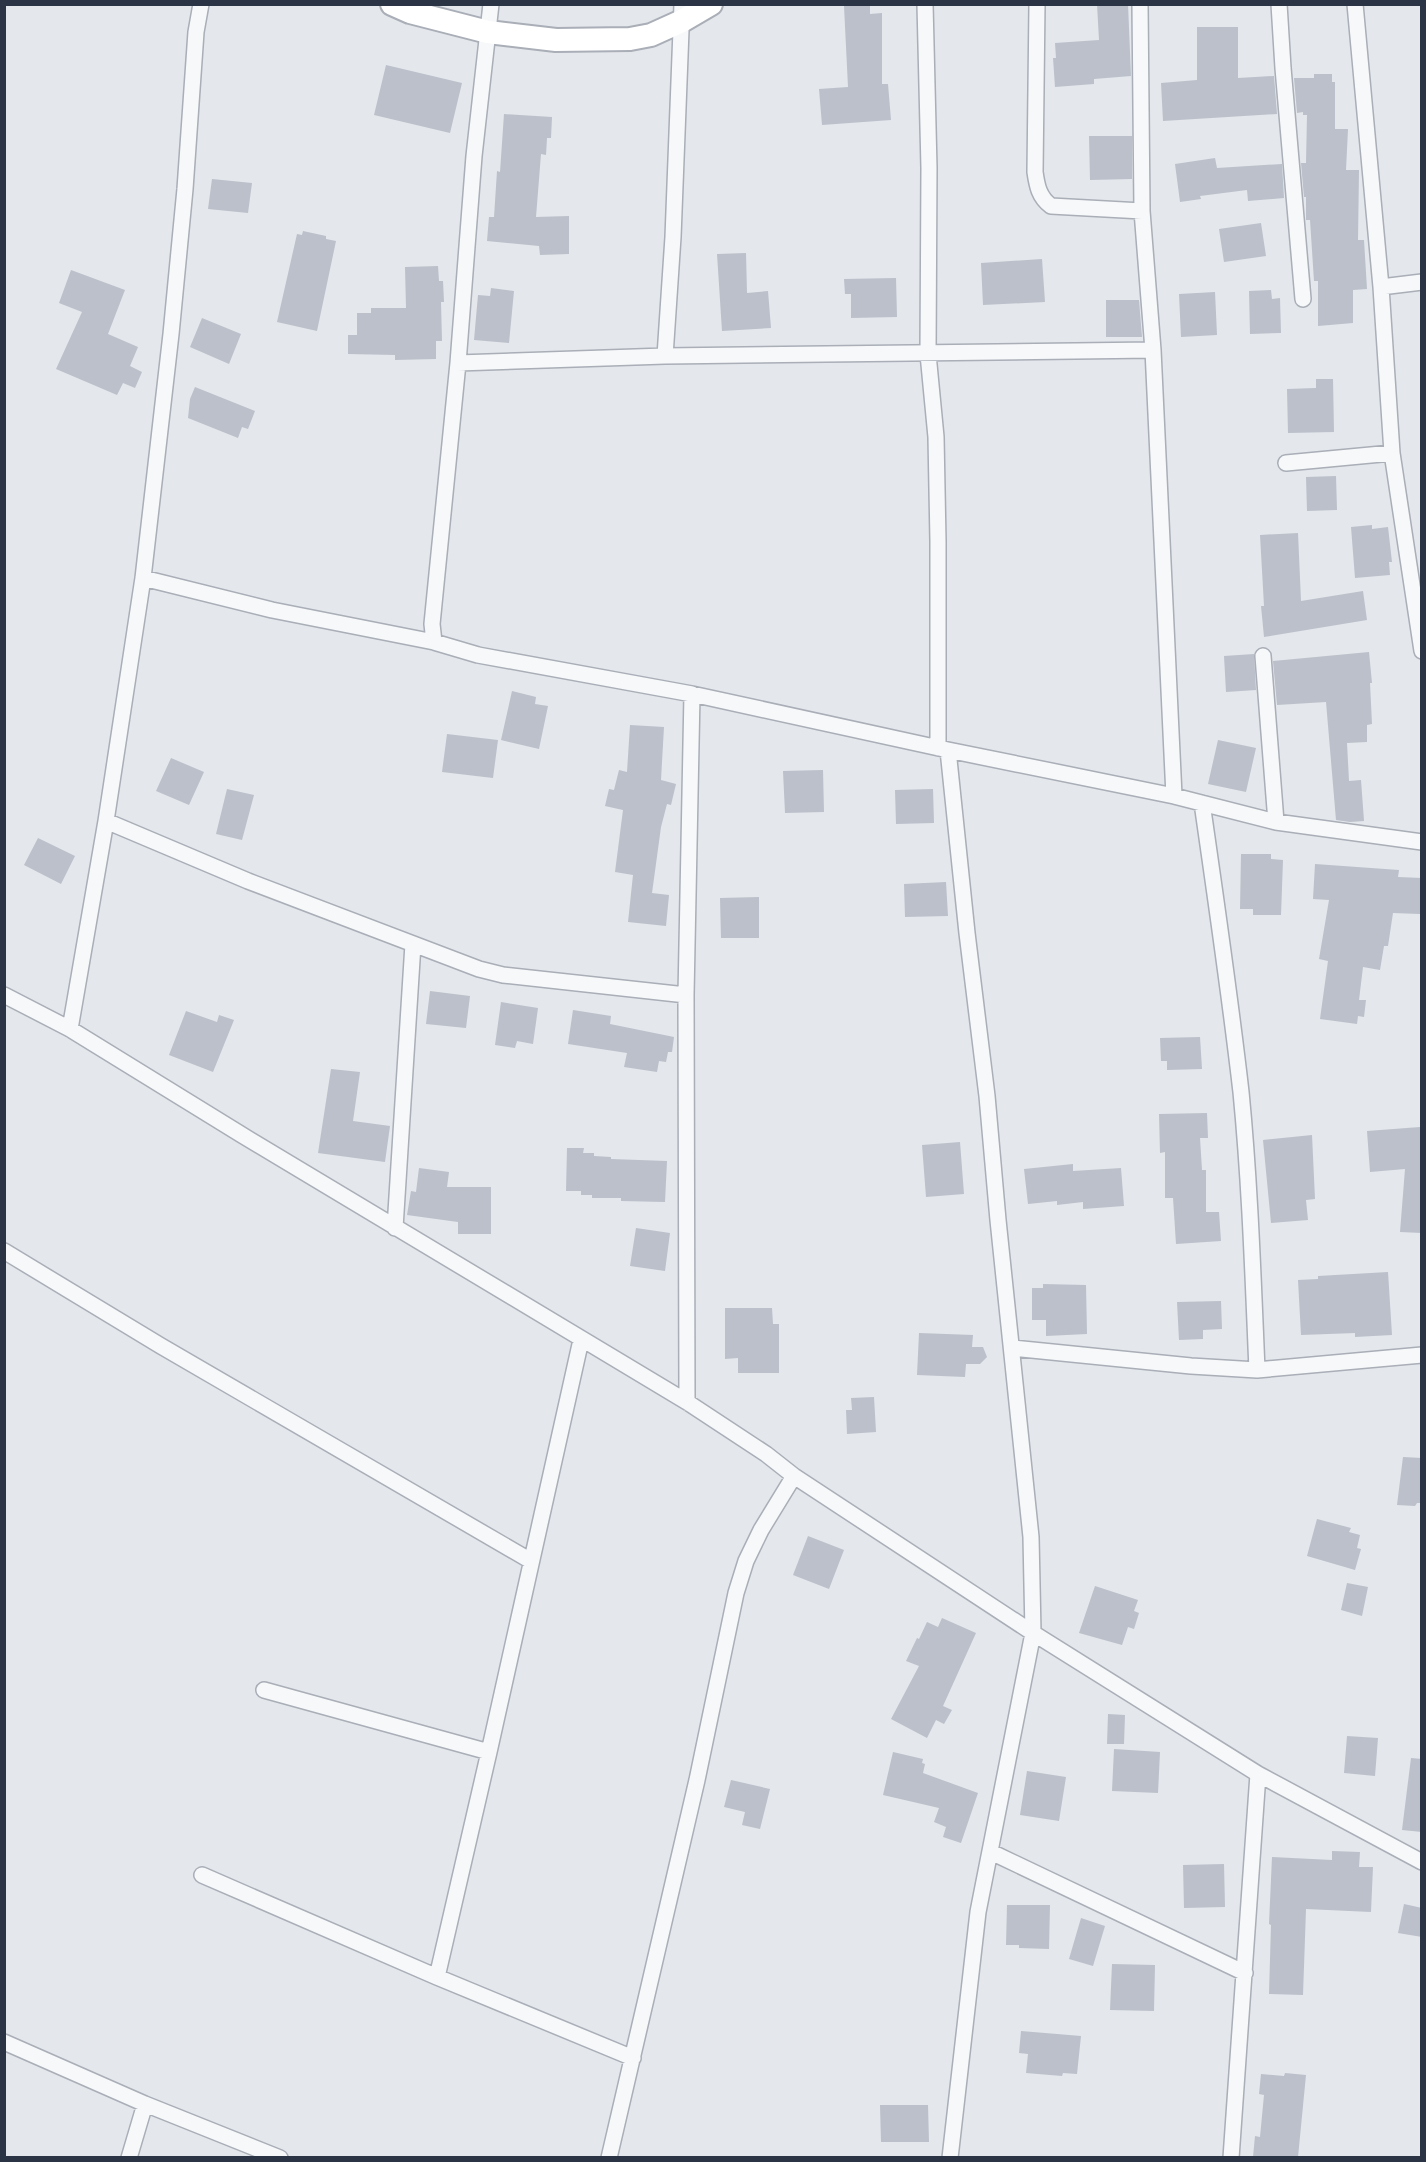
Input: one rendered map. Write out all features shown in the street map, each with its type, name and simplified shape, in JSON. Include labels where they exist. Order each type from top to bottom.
[{"type":"street","points":[[70,1029],[106,821],[143,578],[171,334],[185,189],[196,32],[201,4]]},
{"type":"street","points":[[392,4],[410,12],[488,32],[556,40],[630,39],[651,35],[682,13],[711,4]]},
{"type":"street","points":[[434,642],[432,624],[458,363],[474,156],[491,4]]},
{"type":"street","points":[[925,4],[929,168],[928,354],[936,437],[943,749],[987,1096],[1031,1537],[1033,1633],[978,1912],[950,2157]]},
{"type":"street","points":[[1037,4],[1035,172],[1042,199],[1050,206],[1142,211]]},
{"type":"street","points":[[1140,4],[1142,211],[1153,350],[1174,796]]},
{"type":"street","points":[[1279,4],[1303,299]]},
{"type":"street","points":[[1355,4],[1381,287],[1392,453],[1421,649]]},
{"type":"street","points":[[665,356],[682,13]]},
{"type":"street","points":[[1381,287],[1422,282]]},
{"type":"street","points":[[458,363],[665,356],[1153,350]]},
{"type":"street","points":[[1286,463],[1392,453]]},
{"type":"street","points":[[143,578],[272,610],[434,642],[478,655],[692,694],[943,749],[1174,796],[1276,822],[1422,842]]},
{"type":"street","points":[[1263,656],[1276,822]]},
{"type":"street","points":[[687,1402],[686,995],[692,694]]},
{"type":"street","points":[[1202,803],[1241,1095],[1257,1370]]},
{"type":"street","points":[[106,821],[248,881],[479,969],[503,975],[686,995]]},
{"type":"street","points":[[394,1228],[402,1136],[413,944]]},
{"type":"street","points":[[4,995],[70,1029],[394,1228],[687,1402],[766,1454],[794,1476],[1033,1633],[1258,1774],[1422,1862]]},
{"type":"street","points":[[4,1251],[161,1346],[531,1561]]},
{"type":"street","points":[[437,1977],[580,1340]]},
{"type":"street","points":[[1012,1348],[1191,1366],[1257,1370],[1422,1355]]},
{"type":"street","points":[[609,2157],[697,1780],[736,1593],[746,1561],[761,1530],[794,1476]]},
{"type":"street","points":[[264,1690],[489,1752]]},
{"type":"street","points":[[1231,2157],[1258,1774]]},
{"type":"street","points":[[991,1852],[1245,1973]]},
{"type":"street","points":[[202,1875],[437,1977],[633,2058]]},
{"type":"street","points":[[4,2042],[145,2104],[280,2157]]},
{"type":"street","points":[[129,2157],[145,2104]]},
{"type":"building","points":[[1097,4],[1128,4],[1131,76],[1094,79],[1094,84],[1055,87],[1053,58],[1056,58],[1055,43],[1099,40]]},
{"type":"building","points":[[870,5],[870,14],[882,13],[882,84],[888,84],[891,120],[822,125],[819,89],[848,87],[844,6]]},
{"type":"building","points":[[1197,27],[1238,27],[1238,78],[1274,76],[1277,114],[1163,121],[1161,83],[1197,80]]},
{"type":"building","points":[[386,65],[462,83],[450,133],[374,115]]},
{"type":"building","points":[[1314,74],[1332,74],[1332,82],[1335,82],[1335,129],[1348,129],[1346,170],[1359,170],[1358,240],[1364,240],[1367,289],[1353,290],[1353,323],[1318,326],[1318,281],[1314,281],[1310,220],[1306,220],[1306,197],[1304,197],[1301,163],[1306,163],[1307,115],[1303,115],[1303,112],[1297,113],[1294,78],[1314,78]]},
{"type":"building","points":[[504,114],[552,117],[551,138],[547,138],[546,155],[541,154],[536,217],[569,216],[569,254],[540,255],[539,246],[487,241],[489,217],[494,217]]},
{"type":"building","points":[[1089,136],[1132,136],[1132,179],[1090,180]]},
{"type":"building","points":[[1215,158],[1217,168],[1282,164],[1284,198],[1248,201],[1247,190],[1200,196],[1201,199],[1180,202],[1175,164]]},
{"type":"building","points":[[212,179],[252,183],[248,213],[208,209]]},
{"type":"building","points":[[1261,223],[1266,256],[1224,262],[1219,229]]},
{"type":"building","points":[[303,231],[326,236],[326,239],[336,241],[317,331],[277,322],[297,234],[302,235]]},
{"type":"building","points":[[746,253],[747,293],[768,291],[771,328],[722,331],[717,254]]},
{"type":"building","points":[[1042,259],[1045,302],[983,305],[981,263]]},
{"type":"building","points":[[438,266],[439,281],[443,281],[444,302],[441,302],[442,341],[436,341],[436,359],[395,360],[395,355],[348,354],[348,335],[357,335],[357,313],[371,313],[371,308],[406,308],[405,267]]},
{"type":"building","points":[[71,270],[125,290],[108,334],[138,347],[130,366],[142,372],[135,388],[123,383],[117,395],[56,369],[82,312],[59,303]]},
{"type":"building","points":[[896,278],[897,317],[851,318],[851,294],[845,294],[844,279]]},
{"type":"building","points":[[491,288],[514,291],[509,343],[474,340],[478,295],[490,296]]},
{"type":"building","points":[[1271,290],[1272,299],[1280,298],[1281,333],[1250,334],[1249,291]]},
{"type":"building","points":[[1215,292],[1217,335],[1181,337],[1179,294]]},
{"type":"building","points":[[1106,300],[1139,300],[1142,337],[1106,337]]},
{"type":"building","points":[[202,318],[241,334],[229,364],[190,347]]},
{"type":"building","points":[[1316,379],[1333,379],[1334,432],[1288,433],[1287,389],[1316,388]]},
{"type":"building","points":[[195,387],[255,411],[248,429],[242,427],[238,438],[188,418],[190,399]]},
{"type":"building","points":[[1336,476],[1337,510],[1307,511],[1306,477]]},
{"type":"building","points":[[1372,525],[1372,529],[1388,527],[1392,562],[1389,562],[1390,575],[1355,578],[1351,527]]},
{"type":"building","points":[[1298,533],[1301,601],[1363,591],[1367,620],[1264,637],[1260,535]]},
{"type":"building","points":[[1369,652],[1372,724],[1367,725],[1367,742],[1347,743],[1349,781],[1361,780],[1364,821],[1336,820],[1326,702],[1277,705],[1273,661]]},
{"type":"building","points":[[1254,654],[1256,690],[1226,692],[1224,656]]},
{"type":"building","points":[[512,691],[536,697],[535,704],[548,706],[539,749],[501,740]]},
{"type":"building","points":[[630,725],[664,727],[661,780],[676,784],[671,805],[667,804],[661,827],[652,893],[669,895],[666,926],[628,922],[633,875],[615,872],[623,810],[605,806],[609,789],[614,790],[619,770],[627,772]]},
{"type":"building","points":[[447,734],[498,740],[493,778],[442,772]]},
{"type":"building","points":[[1218,740],[1256,748],[1246,792],[1208,784]]},
{"type":"building","points":[[171,758],[204,772],[189,805],[156,791]]},
{"type":"building","points":[[823,770],[824,812],[785,813],[783,771]]},
{"type":"building","points":[[227,789],[254,795],[242,840],[216,834]]},
{"type":"building","points":[[933,789],[934,823],[896,824],[895,790]]},
{"type":"building","points":[[38,838],[75,856],[61,884],[24,865]]},
{"type":"building","points":[[1241,854],[1271,854],[1271,859],[1283,860],[1281,915],[1253,915],[1253,909],[1240,909]]},
{"type":"building","points":[[1315,864],[1399,870],[1398,877],[1422,878],[1420,914],[1393,913],[1388,946],[1384,946],[1380,970],[1363,967],[1359,1000],[1366,1000],[1364,1017],[1358,1016],[1357,1024],[1320,1019],[1328,961],[1319,959],[1329,900],[1313,899]]},
{"type":"building","points":[[946,882],[948,916],[905,917],[904,884]]},
{"type":"building","points":[[759,897],[759,938],[721,938],[720,898]]},
{"type":"building","points":[[430,991],[470,996],[466,1028],[426,1024]]},
{"type":"building","points":[[501,1002],[538,1008],[533,1044],[517,1041],[515,1048],[495,1045]]},
{"type":"building","points":[[573,1010],[611,1016],[610,1024],[674,1037],[672,1052],[668,1052],[666,1062],[659,1061],[657,1072],[624,1067],[627,1053],[568,1044]]},
{"type":"building","points":[[186,1011],[217,1022],[219,1015],[234,1020],[213,1072],[169,1055]]},
{"type":"building","points":[[1200,1037],[1202,1069],[1167,1070],[1167,1061],[1161,1061],[1160,1038]]},
{"type":"building","points":[[331,1069],[360,1072],[353,1121],[390,1126],[385,1162],[318,1153]]},
{"type":"building","points":[[1207,1113],[1208,1138],[1200,1138],[1202,1170],[1206,1170],[1206,1212],[1219,1212],[1221,1241],[1176,1244],[1173,1198],[1165,1198],[1165,1152],[1160,1153],[1159,1114]]},
{"type":"building","points":[[1420,1127],[1422,1233],[1400,1232],[1405,1169],[1370,1172],[1367,1131]]},
{"type":"building","points":[[1312,1135],[1315,1199],[1306,1200],[1308,1220],[1271,1223],[1263,1140]]},
{"type":"building","points":[[960,1142],[964,1194],[926,1197],[922,1145]]},
{"type":"building","points":[[567,1148],[584,1148],[583,1153],[594,1153],[594,1156],[611,1157],[611,1159],[667,1161],[665,1202],[592,1198],[592,1195],[581,1195],[581,1191],[566,1191]]},
{"type":"building","points":[[1073,1164],[1073,1171],[1121,1168],[1124,1206],[1083,1209],[1083,1202],[1057,1205],[1057,1201],[1028,1204],[1024,1169]]},
{"type":"building","points":[[419,1168],[449,1172],[447,1187],[491,1187],[491,1234],[458,1234],[458,1222],[407,1215],[411,1191],[416,1192]]},
{"type":"building","points":[[636,1228],[670,1233],[665,1271],[630,1266]]},
{"type":"building","points":[[1388,1272],[1392,1335],[1355,1337],[1355,1333],[1301,1335],[1298,1280],[1318,1279],[1318,1276]]},
{"type":"building","points":[[1043,1284],[1086,1285],[1087,1334],[1046,1336],[1046,1320],[1032,1320],[1032,1288],[1043,1288]]},
{"type":"building","points":[[1221,1301],[1222,1329],[1203,1330],[1203,1339],[1179,1340],[1177,1302]]},
{"type":"building","points":[[725,1308],[772,1308],[773,1324],[779,1324],[779,1373],[738,1373],[738,1358],[725,1359]]},
{"type":"building","points":[[919,1333],[973,1335],[972,1347],[983,1347],[987,1357],[980,1364],[966,1364],[965,1377],[917,1375]]},
{"type":"building","points":[[874,1397],[876,1432],[847,1434],[846,1410],[852,1410],[851,1398]]},
{"type":"building","points":[[1403,1457],[1422,1458],[1422,1503],[1417,1503],[1415,1506],[1397,1505]]},
{"type":"building","points":[[1317,1519],[1351,1528],[1349,1532],[1360,1535],[1357,1548],[1361,1549],[1355,1570],[1307,1556]]},
{"type":"building","points":[[808,1536],[844,1550],[829,1589],[793,1575]]},
{"type":"building","points":[[1347,1583],[1368,1587],[1362,1616],[1341,1610]]},
{"type":"building","points":[[1095,1586],[1138,1600],[1134,1611],[1139,1613],[1134,1629],[1128,1627],[1122,1645],[1079,1633]]},
{"type":"building","points":[[942,1618],[976,1633],[943,1706],[952,1710],[944,1724],[936,1720],[927,1738],[891,1719],[919,1666],[906,1661],[917,1638],[919,1639],[927,1622],[938,1627]]},
{"type":"building","points":[[1108,1714],[1125,1715],[1124,1744],[1107,1744]]},
{"type":"building","points":[[1347,1736],[1378,1738],[1375,1776],[1344,1773]]},
{"type":"building","points":[[1114,1749],[1160,1752],[1158,1793],[1112,1791]]},
{"type":"building","points":[[893,1752],[923,1759],[922,1763],[925,1764],[923,1773],[978,1793],[961,1843],[943,1837],[946,1827],[934,1822],[939,1808],[883,1795]]},
{"type":"building","points":[[1411,1758],[1422,1759],[1422,1832],[1402,1830]]},
{"type":"building","points":[[1027,1771],[1066,1777],[1059,1821],[1020,1815]]},
{"type":"building","points":[[731,1780],[770,1789],[760,1829],[742,1825],[745,1812],[724,1807]]},
{"type":"building","points":[[1332,1851],[1360,1852],[1359,1867],[1373,1867],[1371,1912],[1306,1909],[1303,1995],[1269,1994],[1272,1857],[1332,1860]]},
{"type":"building","points":[[1224,1864],[1225,1907],[1184,1908],[1183,1865]]},
{"type":"building","points":[[1404,1904],[1422,1908],[1422,1937],[1398,1933]]},
{"type":"building","points":[[1007,1905],[1050,1905],[1049,1949],[1006,1945]]},
{"type":"building","points":[[1081,1918],[1105,1926],[1093,1966],[1069,1959]]},
{"type":"building","points":[[1112,1964],[1155,1965],[1154,2011],[1110,2010]]},
{"type":"building","points":[[1021,2031],[1081,2036],[1077,2074],[1063,2073],[1062,2076],[1026,2073],[1028,2054],[1019,2053]]},
{"type":"building","points":[[1285,2073],[1306,2075],[1298,2157],[1253,2157],[1255,2136],[1260,2137],[1264,2095],[1259,2094],[1261,2074],[1284,2076]]},
{"type":"building","points":[[880,2105],[928,2105],[929,2142],[881,2142]]}]
